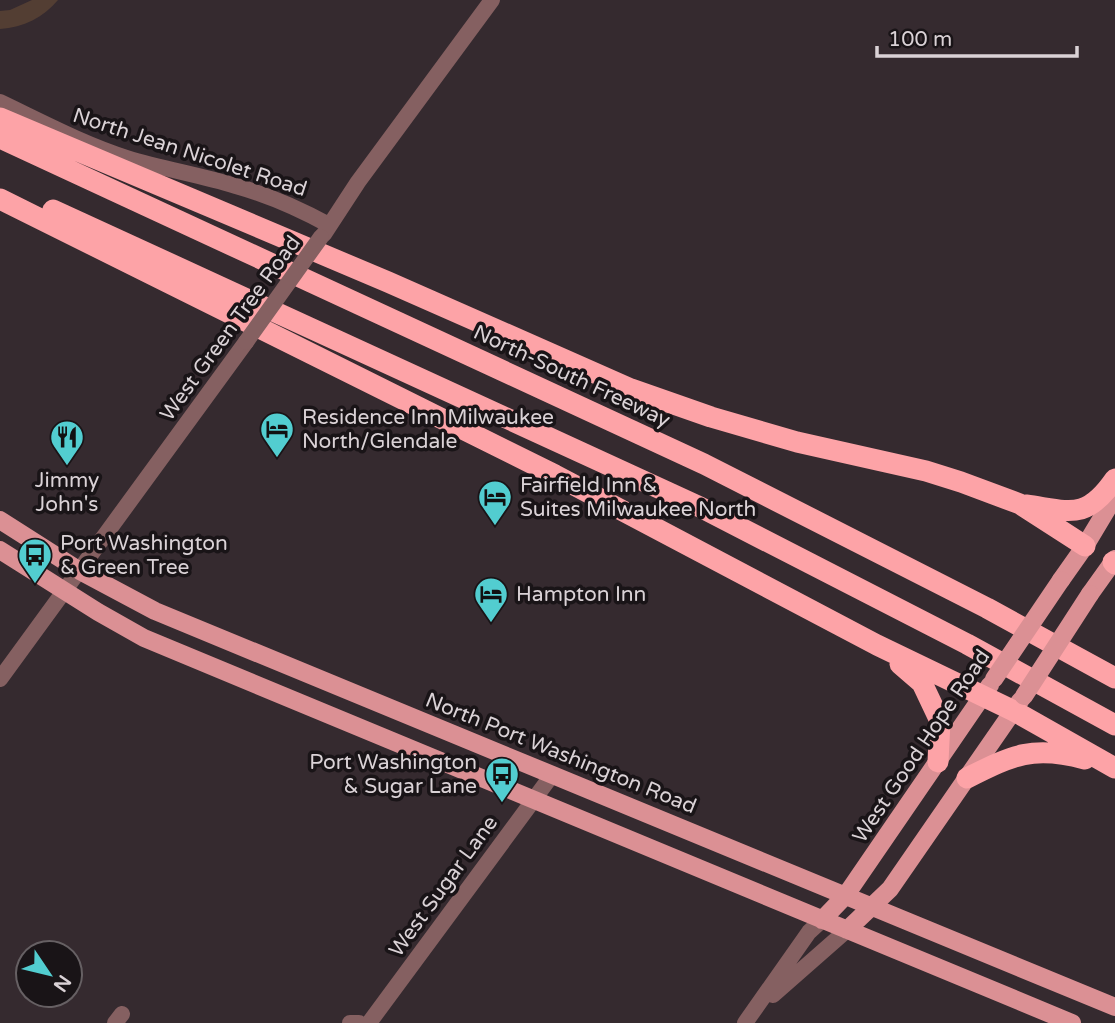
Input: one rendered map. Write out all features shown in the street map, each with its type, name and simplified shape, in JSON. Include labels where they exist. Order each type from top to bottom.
[{"type":"highway","points":[[0,118],[388,282],[651,397],[797,442],[926,471],[1020,504],[1067,511],[1087,508],[1105,494],[1115,479]]},
{"type":"highway","name":"North-South Freeway","points":[[0,138],[704,464],[987,608],[1115,678]]},
{"type":"highway","points":[[0,186],[700,507],[967,644],[1115,725]]},
{"type":"highway","points":[[0,200],[555,475],[877,645],[988,688],[1019,703],[1112,766]]},
{"type":"highway","points":[[1020,504],[1085,546]]},
{"type":"highway","points":[[877,645],[922,683],[940,721],[938,762]]},
{"type":"highway","points":[[967,778],[1021,754],[1042,751],[1112,766]]},
{"type":"main road","name":"West Good Hope Road","points":[[822,920],[846,895],[938,762],[1085,546],[1115,496]]},
{"type":"main road","name":"North Port Washington Road","points":[[0,520],[80,571],[156,611],[1115,1007]]},
{"type":"main road","points":[[1085,546],[1114,562]]},
{"type":"main road","points":[[0,551],[144,638],[1072,1023]]},
{"type":"main road","name":"West Good Hope Road","points":[[847,930],[874,906],[902,872],[1114,562]]},
{"type":"main road","points":[[144,638],[156,611]]},
{"type":"main road","points":[[434,759],[450,732]]},
{"type":"main road","points":[[951,973],[965,944]]},
{"type":"main road","points":[[1014,999],[1027,969]]},
{"type":"street","name":"West Green Tree Road","points":[[0,679],[246,342],[483,3]]},
{"type":"street","name":"North Jean Nicolet Road","points":[[0,102],[63,133],[112,153],[242,188],[309,213],[325,231]]},
{"type":"street","name":"West Sugar Lane","points":[[369,1023],[552,775]]},
{"type":"street","name":"West Good Hope Road","points":[[749,1018],[809,932],[822,920]]},
{"type":"street","name":"West Good Hope Road","points":[[749,1018],[847,930]]},
{"type":"street","points":[[350,1023],[359,1023]]},
{"type":"shaded area","points":[[32,0],[58,0],[46,12],[32,20],[0,29],[0,11],[10,10]]},
{"type":"place","name":"Residence Inn Milwaukee North/Glendale","points":[[277,459]]},
{"type":"place","name":"Jimmy John's","points":[[67,467]]},
{"type":"place","name":"Fairfield Inn & Suites Milwaukee North","points":[[495,527]]},
{"type":"place","name":"Port Washington & Green Tree","points":[[35,585]]},
{"type":"place","name":"Hampton Inn","points":[[491,624]]},
{"type":"place","name":"Port Washington & Sugar Lane","points":[[502,804]]}]
